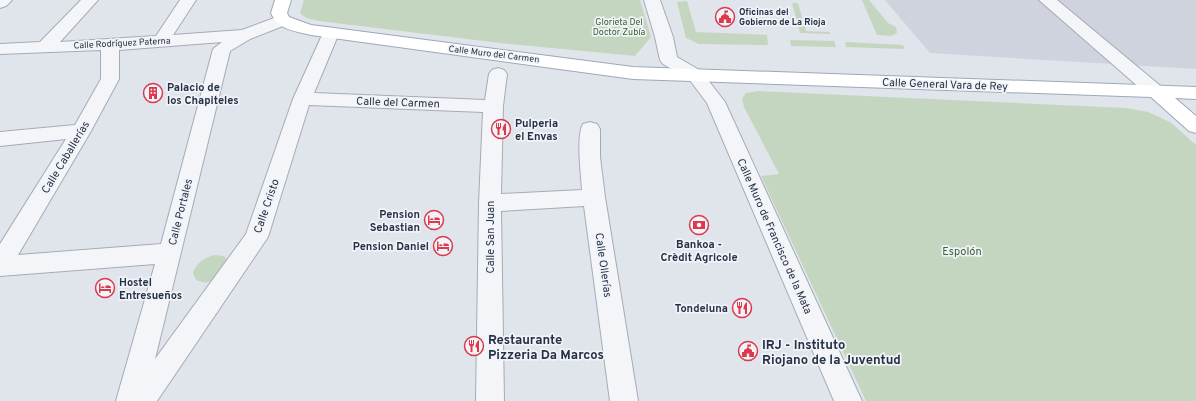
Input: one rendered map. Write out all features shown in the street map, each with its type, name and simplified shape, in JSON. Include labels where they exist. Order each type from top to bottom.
[{"type":"main road","points":[[282,0],[279,13],[289,23]]},
{"type":"main road","name":"Calle Muro del Carmen","points":[[289,23],[331,34],[633,72],[695,75]]},
{"type":"main road","name":"Calle General Vara de Rey","points":[[695,75],[1196,93]]},
{"type":"main road","points":[[1156,92],[1196,126]]},
{"type":"street","points":[[0,3],[4,0]]},
{"type":"street","points":[[45,47],[90,0]]},
{"type":"street","points":[[161,41],[188,0]]},
{"type":"street","points":[[652,0],[664,37],[669,60],[695,75]]},
{"type":"street","points":[[1047,0],[1156,92]]},
{"type":"street","points":[[244,35],[289,23]]},
{"type":"street","name":"Calle Cristo","points":[[141,401],[256,237],[302,99],[331,34]]},
{"type":"street","name":"Calle Rodríguez Paterna","points":[[0,49],[110,45],[244,35]]},
{"type":"street","name":"Calle Portales","points":[[130,401],[170,253],[222,49],[244,35]]},
{"type":"street","name":"Calle Caballerías","points":[[0,265],[81,131],[110,77],[110,45]]},
{"type":"street","name":"Calle San Juan","points":[[490,401],[490,203],[493,106],[498,74]]},
{"type":"street","name":"Calle Muro de Francisco de la Mata","points":[[695,75],[716,102],[848,401]]},
{"type":"street","name":"Calle del Carmen","points":[[302,99],[493,106]]},
{"type":"street","name":"Calle Ollerías","points":[[590,129],[590,157],[594,197],[624,401]]},
{"type":"street","points":[[0,139],[81,131]]},
{"type":"street","points":[[490,203],[594,197]]},
{"type":"street","points":[[0,265],[170,253]]},
{"type":"shaded area","points":[[885,0],[1196,0],[1196,69],[930,53]]},
{"type":"green space","name":"Glorieta Del Doctor Zubía","points":[[304,0],[640,0],[651,37],[635,56],[500,43],[319,21],[306,18],[300,13]]},
{"type":"green space","points":[[862,0],[869,0],[888,23],[896,27],[897,33],[891,36],[877,35]]},
{"type":"green space","points":[[687,1],[696,32],[767,35],[768,45],[699,44],[686,38],[677,2]]},
{"type":"green space","points":[[792,3],[798,3],[806,31],[830,32],[830,34],[800,33]]},
{"type":"green space","points":[[790,40],[834,41],[836,47],[791,46]]},
{"type":"green space","points":[[845,42],[903,45],[905,49],[846,47]]},
{"type":"green space","name":"Espolón","points":[[759,91],[1126,108],[1148,112],[1170,122],[1196,145],[1196,401],[866,401],[761,176],[779,174],[744,107],[742,99],[746,93]]},
{"type":"green space","points":[[214,255],[224,256],[229,262],[216,279],[207,282],[196,280],[193,273],[196,266],[204,259]]},
{"type":"place","name":"Oficinas del Gobierno de La Rioja","points":[[725,17]]},
{"type":"place","name":"Palacio de los Chapiteles","points":[[153,93]]},
{"type":"place","name":"Pulperia el Envas","points":[[501,129]]},
{"type":"place","name":"Pension Sebastian","points":[[434,220]]},
{"type":"place","name":"Bankoa - Crèdit Agricole","points":[[699,225]]},
{"type":"place","name":"Pension Daniel","points":[[443,246]]},
{"type":"place","name":"Hostel Entresueños","points":[[105,288]]},
{"type":"place","name":"Tondeluna","points":[[742,308]]},
{"type":"place","name":"Restaurante Pizzeria Da Marcos","points":[[474,346]]},
{"type":"place","name":"IRJ - Instituto Riojano de la Juventud","points":[[748,351]]}]
